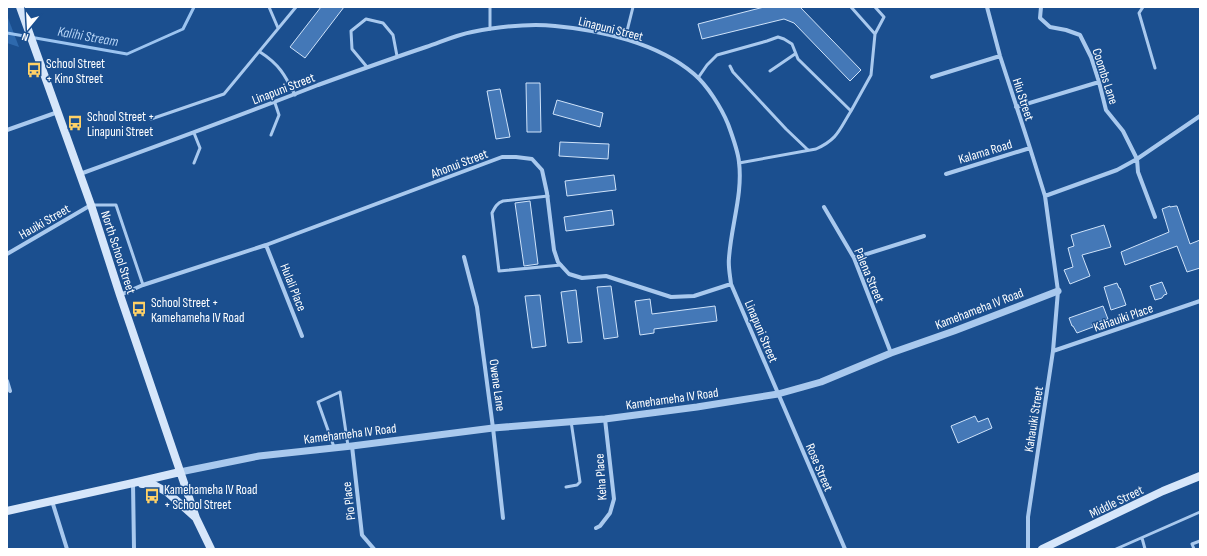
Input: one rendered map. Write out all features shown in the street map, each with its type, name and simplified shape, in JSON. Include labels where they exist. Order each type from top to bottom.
[{"type":"main road","name":"North School Street","points":[[20,7],[92,205],[120,295],[196,518],[211,549]]},
{"type":"main road","name":"Kamehameha IV Road","points":[[7,511],[180,472]]},
{"type":"main road","name":"Middle Street","points":[[1042,549],[1163,491],[1200,476]]},
{"type":"main road","points":[[133,483],[152,484],[167,492],[196,518]]},
{"type":"street","name":"Hiu Street","points":[[987,7],[1000,56],[1045,196]]},
{"type":"street","name":"Coombs Lane","points":[[1041,7],[1040,18],[1050,27],[1080,34],[1091,57],[1106,110],[1123,131],[1137,159],[1138,172],[1155,217]]},
{"type":"street","name":"Linapuni Street","points":[[80,174],[275,103],[397,56],[470,32],[518,26],[554,26],[596,32],[625,39],[672,58],[693,73],[716,101],[727,123],[739,164],[740,180],[729,258],[731,284],[778,394]]},
{"type":"street","points":[[932,78],[1000,56]]},
{"type":"street","points":[[1016,106],[1099,82]]},
{"type":"street","points":[[7,130],[58,112]]},
{"type":"street","points":[[1058,291],[1045,196],[1117,170],[1137,159],[1200,116]]},
{"type":"street","name":"Kalama Road","points":[[946,174],[1030,148]]},
{"type":"street","name":"Ahonui Street","points":[[120,295],[143,285],[266,245],[502,158],[516,157],[532,159],[542,170],[548,196],[554,250],[558,262],[561,265]]},
{"type":"street","name":"Hauiki Street","points":[[7,254],[92,205]]},
{"type":"street","name":"Palena Street","points":[[824,207],[854,258],[891,353]]},
{"type":"street","points":[[854,258],[924,236]]},
{"type":"street","name":"Hulali Place","points":[[266,245],[302,336]]},
{"type":"street","name":"Owene Lane","points":[[464,257],[477,307],[503,518]]},
{"type":"street","points":[[561,265],[569,274],[582,278],[606,276],[671,296],[694,296],[731,284]]},
{"type":"street","name":"Kahauiki Street","points":[[1028,549],[1028,518],[1053,351],[1058,291]]},
{"type":"street","name":"Kamehameha IV Road","points":[[180,472],[258,456],[493,428],[605,419],[697,407],[778,394],[821,382],[891,353],[954,331],[1058,291]]},
{"type":"street","name":"Kahauiki Place","points":[[1053,351],[1200,301]]},
{"type":"street","points":[[7,381],[10,391]]},
{"type":"street","name":"Rose Street","points":[[778,394],[845,549]]},
{"type":"street","name":"Keha Place","points":[[596,528],[600,526],[610,513],[614,499],[605,419]]},
{"type":"street","name":"Pio Place","points":[[350,446],[362,535],[374,549]]},
{"type":"street","points":[[133,483],[134,549]]},
{"type":"street","points":[[52,500],[67,549]]},
{"type":"lane","points":[[270,7],[278,28]]},
{"type":"lane","points":[[151,119],[224,94],[296,7]]},
{"type":"lane","points":[[490,7],[490,29]]},
{"type":"lane","points":[[625,39],[633,7]]},
{"type":"lane","points":[[851,7],[875,34]]},
{"type":"lane","points":[[739,164],[816,149],[833,139],[844,123],[871,75],[875,34],[884,17],[875,7]]},
{"type":"lane","points":[[1143,7],[1139,13],[1155,68]]},
{"type":"lane","points":[[367,67],[352,49],[351,31],[366,19],[383,23],[393,35],[397,56]]},
{"type":"lane","points":[[698,78],[708,64],[717,55],[778,37],[792,44],[798,59],[851,111]]},
{"type":"lane","points":[[260,52],[269,58],[283,72],[295,95]]},
{"type":"lane","points":[[770,71],[795,54]]},
{"type":"lane","points":[[730,66],[733,72],[786,129],[808,150]]},
{"type":"lane","points":[[271,135],[279,114],[275,103]]},
{"type":"lane","points":[[194,133],[200,148],[194,163]]},
{"type":"lane","points":[[548,196],[503,201],[494,207],[492,213],[499,270],[561,265]]},
{"type":"lane","points":[[92,205],[116,204],[143,285]]},
{"type":"lane","points":[[334,448],[318,402],[340,392],[350,446]]},
{"type":"lane","points":[[566,487],[577,485],[580,482],[571,422]]},
{"type":"lane","points":[[1116,549],[1200,512]]},
{"type":"lane","points":[[1142,538],[1145,549]]},
{"type":"lane","points":[[1194,549],[1192,544],[1200,541]]},
{"type":"shaded area","points":[[8,18],[19,47],[7,43]]},
{"type":"building","points":[[321,7],[344,7],[305,58],[290,47]]},
{"type":"building","points":[[764,7],[800,7],[861,70],[850,81],[794,23],[784,19],[702,39],[698,24]]},
{"type":"building","points":[[526,83],[540,83],[541,132],[527,132]]},
{"type":"building","points":[[500,89],[510,137],[496,139],[487,91]]},
{"type":"building","points":[[557,100],[603,113],[600,127],[553,114]]},
{"type":"building","points":[[560,142],[609,144],[608,159],[559,156]]},
{"type":"building","points":[[614,175],[616,190],[567,196],[565,181]]},
{"type":"building","points":[[530,201],[538,264],[524,266],[515,203]]},
{"type":"building","points":[[1170,206],[1177,206],[1190,244],[1200,240],[1200,268],[1187,272],[1177,246],[1125,265],[1121,252],[1169,232],[1162,209]]},
{"type":"building","points":[[612,210],[614,225],[566,231],[564,217]]},
{"type":"building","points":[[1104,225],[1111,247],[1082,255],[1090,276],[1070,284],[1064,270],[1073,267],[1068,248],[1074,246],[1071,235]]},
{"type":"building","points":[[1162,282],[1167,294],[1162,298],[1155,300],[1150,286]]},
{"type":"building","points":[[1117,283],[1126,305],[1111,310],[1104,287]]},
{"type":"building","points":[[611,286],[618,337],[604,339],[597,287]]},
{"type":"building","points":[[576,290],[582,342],[568,343],[561,292]]},
{"type":"building","points":[[540,295],[546,346],[532,348],[525,296]]},
{"type":"building","points":[[650,299],[652,314],[715,306],[717,321],[654,329],[654,333],[640,335],[635,301]]},
{"type":"building","points":[[1103,306],[1108,319],[1092,324],[1093,327],[1077,333],[1069,318]]},
{"type":"building","points":[[975,416],[978,422],[988,418],[992,428],[958,443],[951,426]]},
{"type":"waterway","name":"Kalihi Stream","points":[[7,33],[127,54],[183,29],[194,7]]},
{"type":"place","name":"School Street + Kino Street","points":[[34,70]]},
{"type":"place","name":"School Street + Linapuni Street","points":[[75,123]]},
{"type":"place","name":"School Street + Kamehameha IV Road","points":[[139,309]]},
{"type":"place","name":"Kamehameha IV Road + School Street","points":[[152,496]]}]
